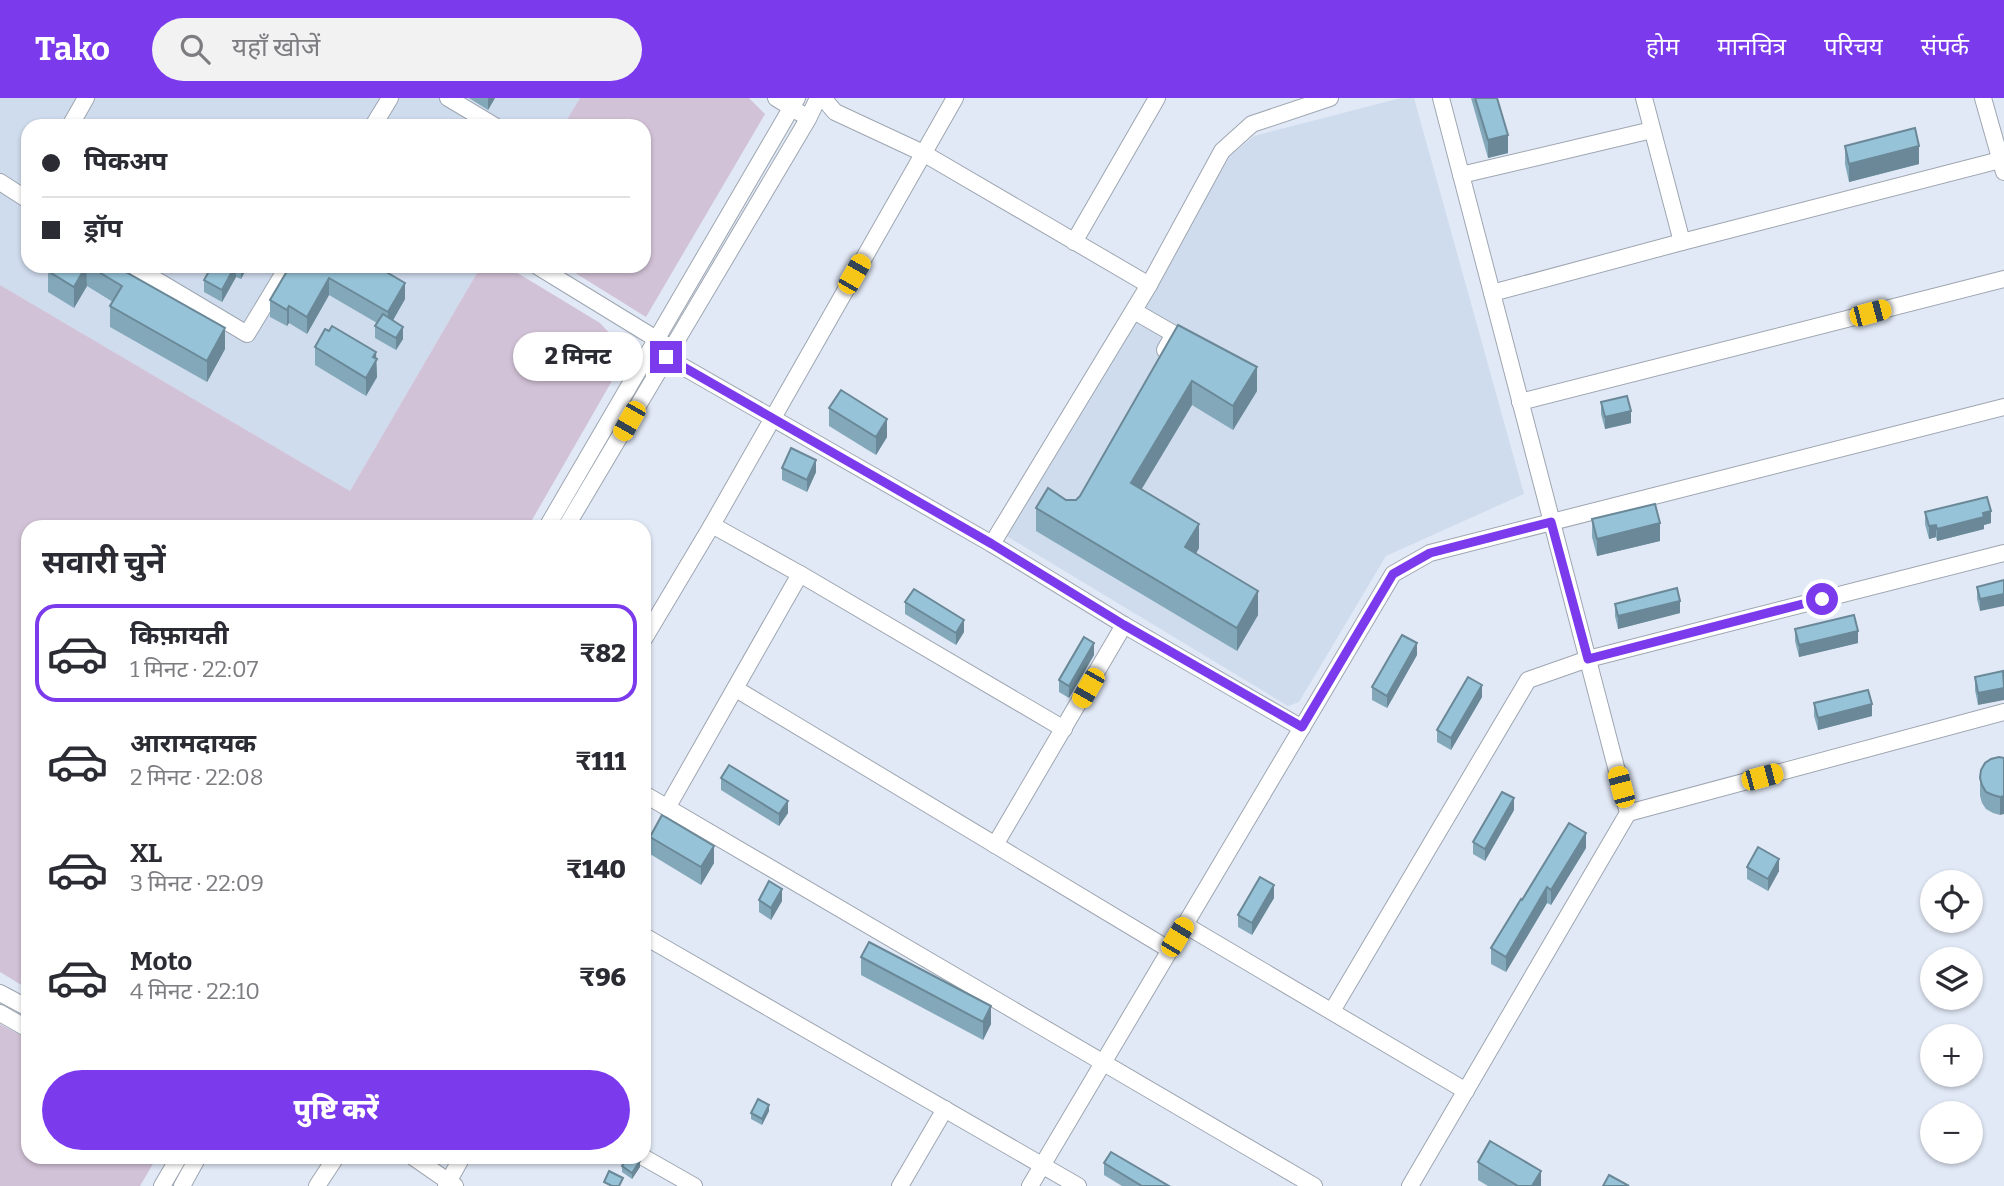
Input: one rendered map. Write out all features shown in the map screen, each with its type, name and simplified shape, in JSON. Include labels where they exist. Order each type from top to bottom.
[{"type":"street","points":[[73,119],[86,98]]},
{"type":"street","points":[[377,119],[390,98]]},
{"type":"street","points":[[448,98],[483,119]]},
{"type":"street","points":[[776,98],[794,103],[808,119]]},
{"type":"street","points":[[551,520],[821,98],[835,112],[923,153],[1149,285]]},
{"type":"street","points":[[651,627],[955,98]]},
{"type":"street","points":[[1074,242],[1157,98]]},
{"type":"street","points":[[992,544],[1134,311],[1222,151],[1252,124],[1330,98]]},
{"type":"street","points":[[1441,98],[1628,813]]},
{"type":"street","points":[[1644,98],[1682,242]]},
{"type":"street","points":[[1492,293],[1682,242],[2003,164],[1983,98]]},
{"type":"street","points":[[570,520],[794,103]]},
{"type":"street","points":[[808,119],[835,112]]},
{"type":"street","points":[[1461,175],[1652,130]]},
{"type":"street","points":[[0,182],[21,194]]},
{"type":"street","points":[[145,273],[247,334],[284,273]]},
{"type":"street","points":[[547,273],[771,419],[992,544],[1124,625],[1302,727]]},
{"type":"street","points":[[1520,402],[2004,279]]},
{"type":"street","points":[[1134,311],[1180,338],[1160,358]]},
{"type":"street","points":[[1030,1186],[1393,574],[1430,553],[2004,407]]},
{"type":"street","points":[[712,525],[1064,729]]},
{"type":"street","points":[[1332,1011],[1528,680],[1588,659],[2004,553]]},
{"type":"street","points":[[667,808],[800,574]]},
{"type":"street","points":[[995,845],[1124,625]]},
{"type":"street","points":[[736,689],[1170,950]]},
{"type":"street","points":[[1410,1186],[1628,813],[2004,712]]},
{"type":"street","points":[[651,798],[1314,1186]]},
{"type":"street","points":[[1185,925],[1466,1091]]},
{"type":"street","points":[[651,940],[1078,1186]]},
{"type":"street","points":[[0,993],[21,1004]]},
{"type":"street","points":[[0,1013],[21,1025]]},
{"type":"street","points":[[900,1186],[945,1109]]},
{"type":"street","points":[[651,1162],[694,1186]]},
{"type":"street","points":[[162,1186],[175,1164]]},
{"type":"street","points":[[181,1186],[194,1164]]},
{"type":"street","points":[[317,1186],[331,1164]]},
{"type":"street","points":[[422,1164],[449,1185],[458,1164]]},
{"type":"shaded area","points":[[0,98],[580,98],[567,119],[21,119],[21,273],[477,273],[350,491],[0,285]]},
{"type":"shaded area","points":[[580,98],[749,98],[765,114],[646,317],[575,273],[651,273],[651,119],[567,119]]},
{"type":"shaded area","points":[[1401,98],[1414,98],[1524,494],[1386,556],[1299,702],[1288,706],[1003,534],[1230,156],[1254,136]]},
{"type":"shaded area","points":[[477,273],[518,273],[600,323],[628,353],[532,520],[21,520],[21,985],[0,972],[0,285],[350,491]]},
{"type":"shaded area","points":[[0,1024],[21,1035],[21,1164],[153,1164],[140,1186],[0,1186]]},
{"type":"building","points":[[1475,98],[1497,98],[1508,135],[1488,140]]},
{"type":"building","points":[[1915,128],[1919,146],[1849,164],[1845,146]]},
{"type":"building","points":[[51,273],[82,273],[74,287]]},
{"type":"building","points":[[101,273],[128,273],[225,328],[207,361],[110,306],[122,286]]},
{"type":"building","points":[[208,273],[231,273],[222,290],[204,280]]},
{"type":"building","points":[[286,273],[388,273],[405,283],[388,312],[329,278],[307,317],[289,306],[287,310],[270,300]]},
{"type":"building","points":[[383,314],[403,327],[396,338],[375,326]]},
{"type":"building","points":[[1178,325],[1257,367],[1233,406],[1192,381],[1131,483],[1199,524],[1185,547],[1258,591],[1237,628],[1036,508],[1048,488],[1066,500],[1076,500],[1080,496]]},
{"type":"building","points":[[332,326],[376,352],[373,357],[377,359],[366,378],[315,347],[325,329],[329,331]]},
{"type":"building","points":[[841,390],[887,419],[876,437],[829,408]]},
{"type":"building","points":[[1627,396],[1631,411],[1605,417],[1601,402]]},
{"type":"building","points":[[791,448],[816,460],[807,480],[782,468]]},
{"type":"building","points":[[1987,497],[1991,511],[1983,513],[1984,517],[1937,529],[1936,525],[1929,526],[1925,512]]},
{"type":"building","points":[[1655,504],[1660,523],[1597,539],[1592,519]]},
{"type":"building","points":[[2004,580],[2004,594],[1980,599],[1977,587]]},
{"type":"building","points":[[1677,588],[1680,601],[1618,616],[1615,604]]},
{"type":"building","points":[[914,589],[964,620],[956,633],[905,602]]},
{"type":"building","points":[[1854,615],[1858,631],[1799,645],[1795,629]]},
{"type":"building","points":[[1402,635],[1417,643],[1387,696],[1372,687]]},
{"type":"building","points":[[1084,637],[1094,643],[1069,686],[1059,680]]},
{"type":"building","points":[[2003,671],[2004,688],[1978,693],[1975,677]]},
{"type":"building","points":[[1468,677],[1482,685],[1451,738],[1437,730]]},
{"type":"building","points":[[1868,690],[1872,704],[1818,718],[1814,703]]},
{"type":"building","points":[[1999,757],[2004,758],[2004,796],[2000,797],[1986,792],[1980,778],[1985,763]]},
{"type":"building","points":[[729,765],[788,801],[779,814],[721,778]]},
{"type":"building","points":[[1502,792],[1514,798],[1485,849],[1473,842]]},
{"type":"building","points":[[662,815],[714,846],[701,867],[651,835]]},
{"type":"building","points":[[1569,823],[1586,833],[1551,890],[1547,887],[1506,957],[1491,948]]},
{"type":"building","points":[[1758,847],[1779,859],[1768,879],[1747,867]]},
{"type":"building","points":[[1260,877],[1274,885],[1252,923],[1238,915]]},
{"type":"building","points":[[769,881],[782,889],[771,908],[759,900]]},
{"type":"building","points":[[869,942],[991,1006],[983,1022],[861,957]]},
{"type":"building","points":[[758,1099],[769,1105],[762,1119],[751,1113]]},
{"type":"building","points":[[1490,1141],[1541,1171],[1532,1186],[1518,1186],[1478,1162]]},
{"type":"building","points":[[1111,1152],[1169,1186],[1142,1186],[1104,1163]]},
{"type":"building","points":[[623,1164],[638,1164],[632,1173],[622,1166]]},
{"type":"building","points":[[609,1171],[623,1178],[619,1186],[604,1182]]},
{"type":"building","points":[[1609,1175],[1629,1186],[1603,1186]]},
{"type":"route","points":[[666,357],[992,544],[1124,625],[1302,727],[1393,574],[1430,553],[1551,522],[1588,659],[1822,599]]}]
